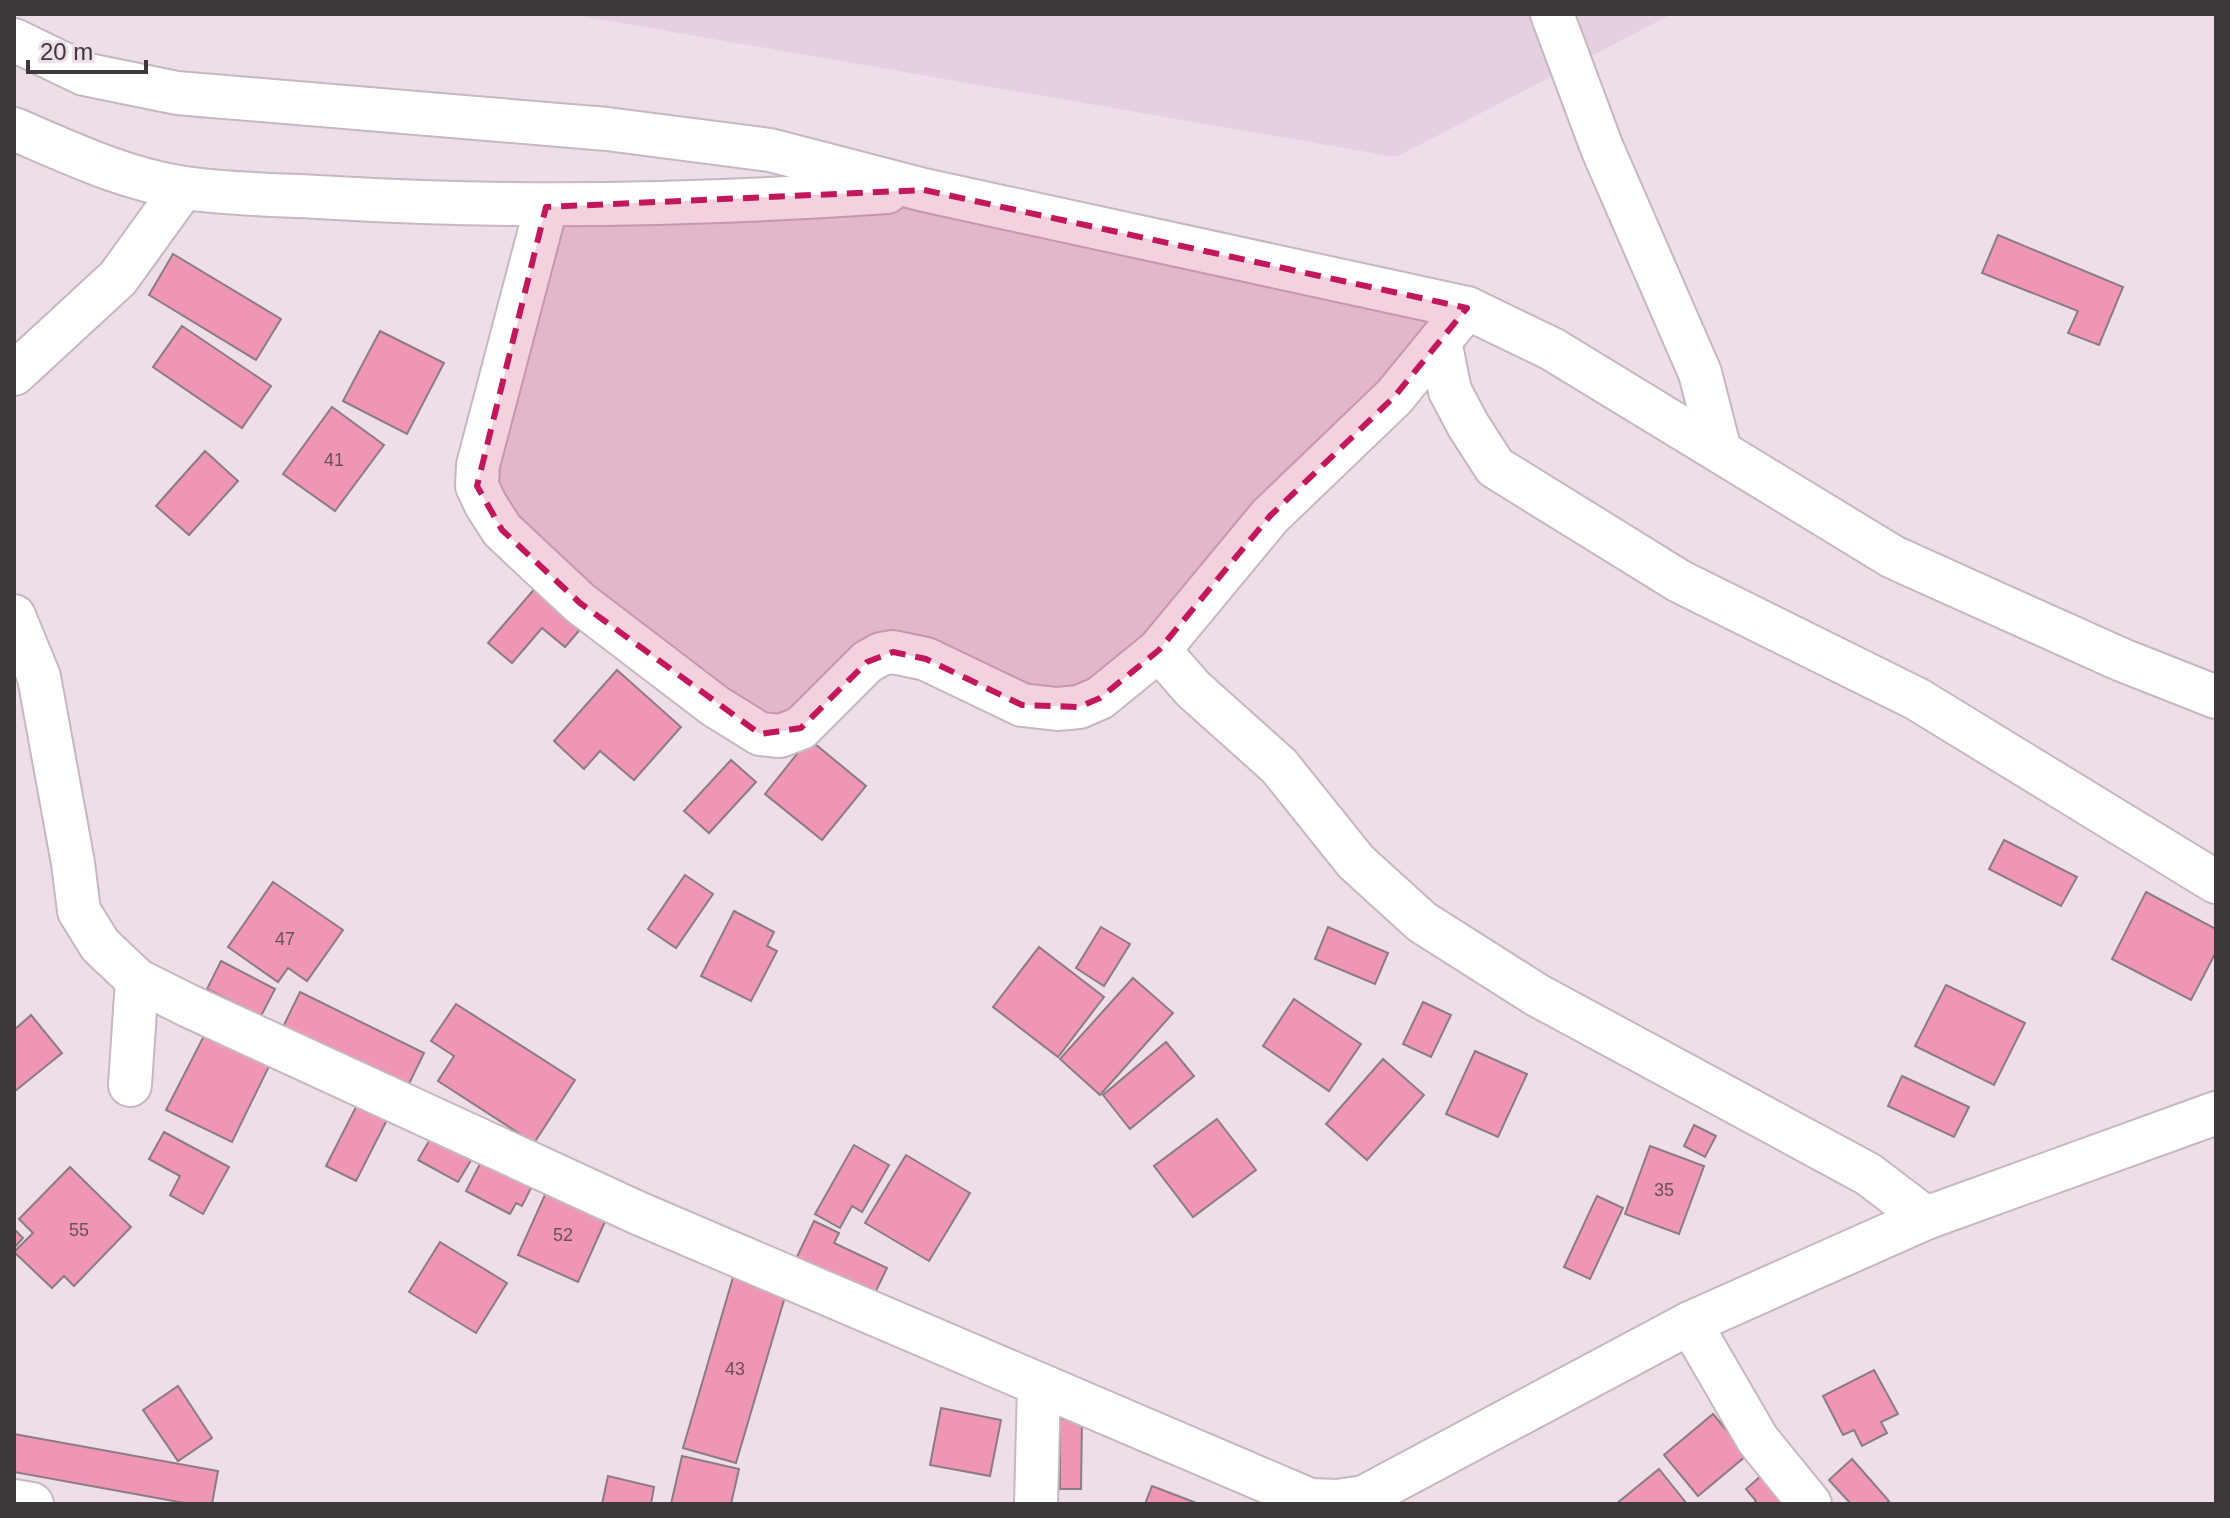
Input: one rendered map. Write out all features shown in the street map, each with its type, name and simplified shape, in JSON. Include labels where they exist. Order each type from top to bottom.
[{"type":"street","points":[[1552,14],[1602,148],[1700,373],[1720,451]]},
{"type":"street","points":[[14,40],[84,74],[177,93],[622,131],[770,150],[924,190],[1467,308],[1552,349],[1893,557],[2122,660],[2216,697]]},
{"type":"street","points":[[14,129],[79,157],[183,188],[409,203],[546,207],[924,190]]},
{"type":"street","points":[[14,374],[118,278],[183,188]]},
{"type":"street","points":[[546,207],[478,465],[477,486],[502,530],[580,603],[715,706],[760,734],[780,736],[801,728],[867,662],[881,654],[893,652],[926,659],[1022,705],[1057,709],[1079,707],[1100,698],[1159,650],[1270,516],[1394,397],[1467,308]]},
{"type":"street","points":[[1440,341],[1450,391],[1495,467],[1679,581],[1917,699],[2216,882]]},
{"type":"street","points":[[14,616],[39,677],[79,911],[100,945],[137,980],[638,1213],[1310,1500],[1337,1501],[1364,1497],[1690,1323],[1926,1218],[2216,1113]]},
{"type":"street","points":[[1159,650],[1193,689],[1279,766],[1356,862],[1422,922],[1537,995],[1868,1174],[1926,1218]]},
{"type":"street","points":[[130,1085],[137,980]]},
{"type":"street","points":[[1690,1323],[1758,1440],[1810,1504]]},
{"type":"street","points":[[1036,1504],[1039,1385]]},
{"type":"street","points":[[14,1501],[32,1504]]},
{"type":"highlighted area","points":[[924,190],[1467,308],[1394,397],[1270,516],[1159,650],[1100,698],[1079,707],[1022,705],[926,659],[893,652],[867,662],[801,728],[760,734],[580,603],[502,530],[477,486],[546,207]]},
{"type":"shaded area","points":[[569,14],[1672,14],[1396,157]]},
{"type":"building","points":[[1998,235],[2123,287],[2099,345],[2068,333],[2078,311],[1982,273]]},
{"type":"building","points":[[173,254],[281,319],[256,360],[149,295]]},
{"type":"building","points":[[182,326],[271,386],[242,428],[153,367]]},
{"type":"building","points":[[380,331],[444,363],[407,434],[343,401]]},
{"type":"building","points":[[332,407],[384,445],[335,511],[283,474]]},
{"type":"building","points":[[205,451],[238,481],[189,535],[156,506]]},
{"type":"building","points":[[537,586],[583,626],[565,647],[542,628],[512,663],[488,643]]},
{"type":"building","points":[[617,670],[681,727],[634,780],[600,751],[584,769],[554,741]]},
{"type":"building","points":[[809,739],[866,786],[822,840],[765,794]]},
{"type":"building","points":[[731,760],[756,782],[709,833],[684,811]]},
{"type":"building","points":[[2004,840],[2077,877],[2061,906],[1989,869]]},
{"type":"building","points":[[685,875],[713,894],[676,948],[648,929]]},
{"type":"building","points":[[273,882],[343,930],[307,981],[288,968],[278,982],[228,947]]},
{"type":"building","points":[[2146,892],[2216,929],[2216,952],[2191,1000],[2112,959]]},
{"type":"building","points":[[734,911],[774,932],[767,946],[777,951],[751,1001],[701,976]]},
{"type":"building","points":[[1101,927],[1130,944],[1104,986],[1076,968]]},
{"type":"building","points":[[1328,927],[1388,953],[1375,984],[1315,959]]},
{"type":"building","points":[[1039,947],[1104,997],[1058,1057],[993,1007]]},
{"type":"building","points":[[221,961],[275,989],[261,1016],[207,989]]},
{"type":"building","points":[[1133,978],[1173,1013],[1100,1095],[1060,1059]]},
{"type":"building","points":[[1946,985],[2025,1023],[1994,1085],[1915,1046]]},
{"type":"building","points":[[300,992],[424,1053],[406,1090],[282,1029]]},
{"type":"building","points":[[1294,999],[1361,1044],[1329,1091],[1263,1046]]},
{"type":"building","points":[[1423,1002],[1451,1015],[1431,1057],[1403,1044]]},
{"type":"building","points":[[456,1004],[575,1080],[534,1143],[438,1081],[454,1056],[431,1041]]},
{"type":"building","points":[[31,1015],[62,1053],[14,1092],[14,1030]]},
{"type":"building","points":[[209,1026],[273,1058],[232,1142],[166,1110]]},
{"type":"building","points":[[1166,1042],[1194,1076],[1130,1129],[1103,1095]]},
{"type":"building","points":[[1475,1051],[1527,1074],[1498,1137],[1446,1114]]},
{"type":"building","points":[[1383,1059],[1424,1095],[1367,1160],[1326,1124]]},
{"type":"building","points":[[1902,1076],[1969,1107],[1954,1137],[1888,1106]]},
{"type":"building","points":[[359,1101],[389,1116],[356,1181],[326,1166]]},
{"type":"building","points":[[1217,1119],[1256,1170],[1193,1217],[1154,1166]]},
{"type":"building","points":[[1694,1125],[1716,1136],[1705,1157],[1684,1146]]},
{"type":"building","points":[[164,1132],[229,1167],[203,1214],[170,1195],[180,1176],[149,1159]]},
{"type":"building","points":[[433,1134],[473,1157],[458,1182],[418,1160]]},
{"type":"building","points":[[854,1145],[889,1165],[862,1212],[852,1206],[840,1228],[815,1214]]},
{"type":"building","points":[[1650,1146],[1704,1166],[1679,1234],[1625,1214]]},
{"type":"building","points":[[906,1155],[970,1193],[929,1261],[865,1223]]},
{"type":"building","points":[[482,1160],[532,1186],[522,1206],[516,1203],[510,1214],[466,1191]]},
{"type":"building","points":[[70,1167],[131,1227],[74,1286],[64,1276],[52,1288],[14,1252],[33,1233],[19,1219]]},
{"type":"building","points":[[548,1188],[608,1215],[578,1282],[518,1255]]},
{"type":"building","points":[[1597,1196],[1623,1208],[1590,1279],[1564,1267]]},
{"type":"building","points":[[814,1221],[839,1233],[834,1243],[887,1268],[872,1299],[795,1261]]},
{"type":"building","points":[[14,1229],[23,1238],[14,1248]]},
{"type":"building","points":[[440,1242],[507,1283],[476,1333],[409,1292]]},
{"type":"building","points":[[734,1274],[787,1290],[736,1463],[683,1448]]},
{"type":"building","points":[[1874,1370],[1898,1414],[1881,1422],[1887,1433],[1862,1446],[1854,1430],[1843,1435],[1823,1396]]},
{"type":"building","points":[[178,1386],[212,1438],[178,1461],[143,1410]]},
{"type":"building","points":[[941,1408],[1001,1420],[990,1476],[930,1465]]},
{"type":"building","points":[[1713,1414],[1747,1455],[1698,1496],[1664,1455]]},
{"type":"building","points":[[1060,1419],[1082,1419],[1081,1489],[1060,1489]]},
{"type":"building","points":[[14,1434],[218,1471],[212,1504],[190,1504],[14,1472]]},
{"type":"building","points":[[682,1456],[739,1469],[731,1504],[671,1504]]},
{"type":"building","points":[[1852,1459],[1889,1501],[1885,1504],[1851,1504],[1829,1480]]},
{"type":"building","points":[[1659,1469],[1687,1504],[1616,1504]]},
{"type":"building","points":[[1762,1475],[1786,1504],[1753,1504],[1756,1501],[1746,1489]]},
{"type":"building","points":[[608,1476],[654,1487],[651,1504],[602,1504]]},
{"type":"building","points":[[1152,1486],[1199,1504],[1145,1504]]}]
